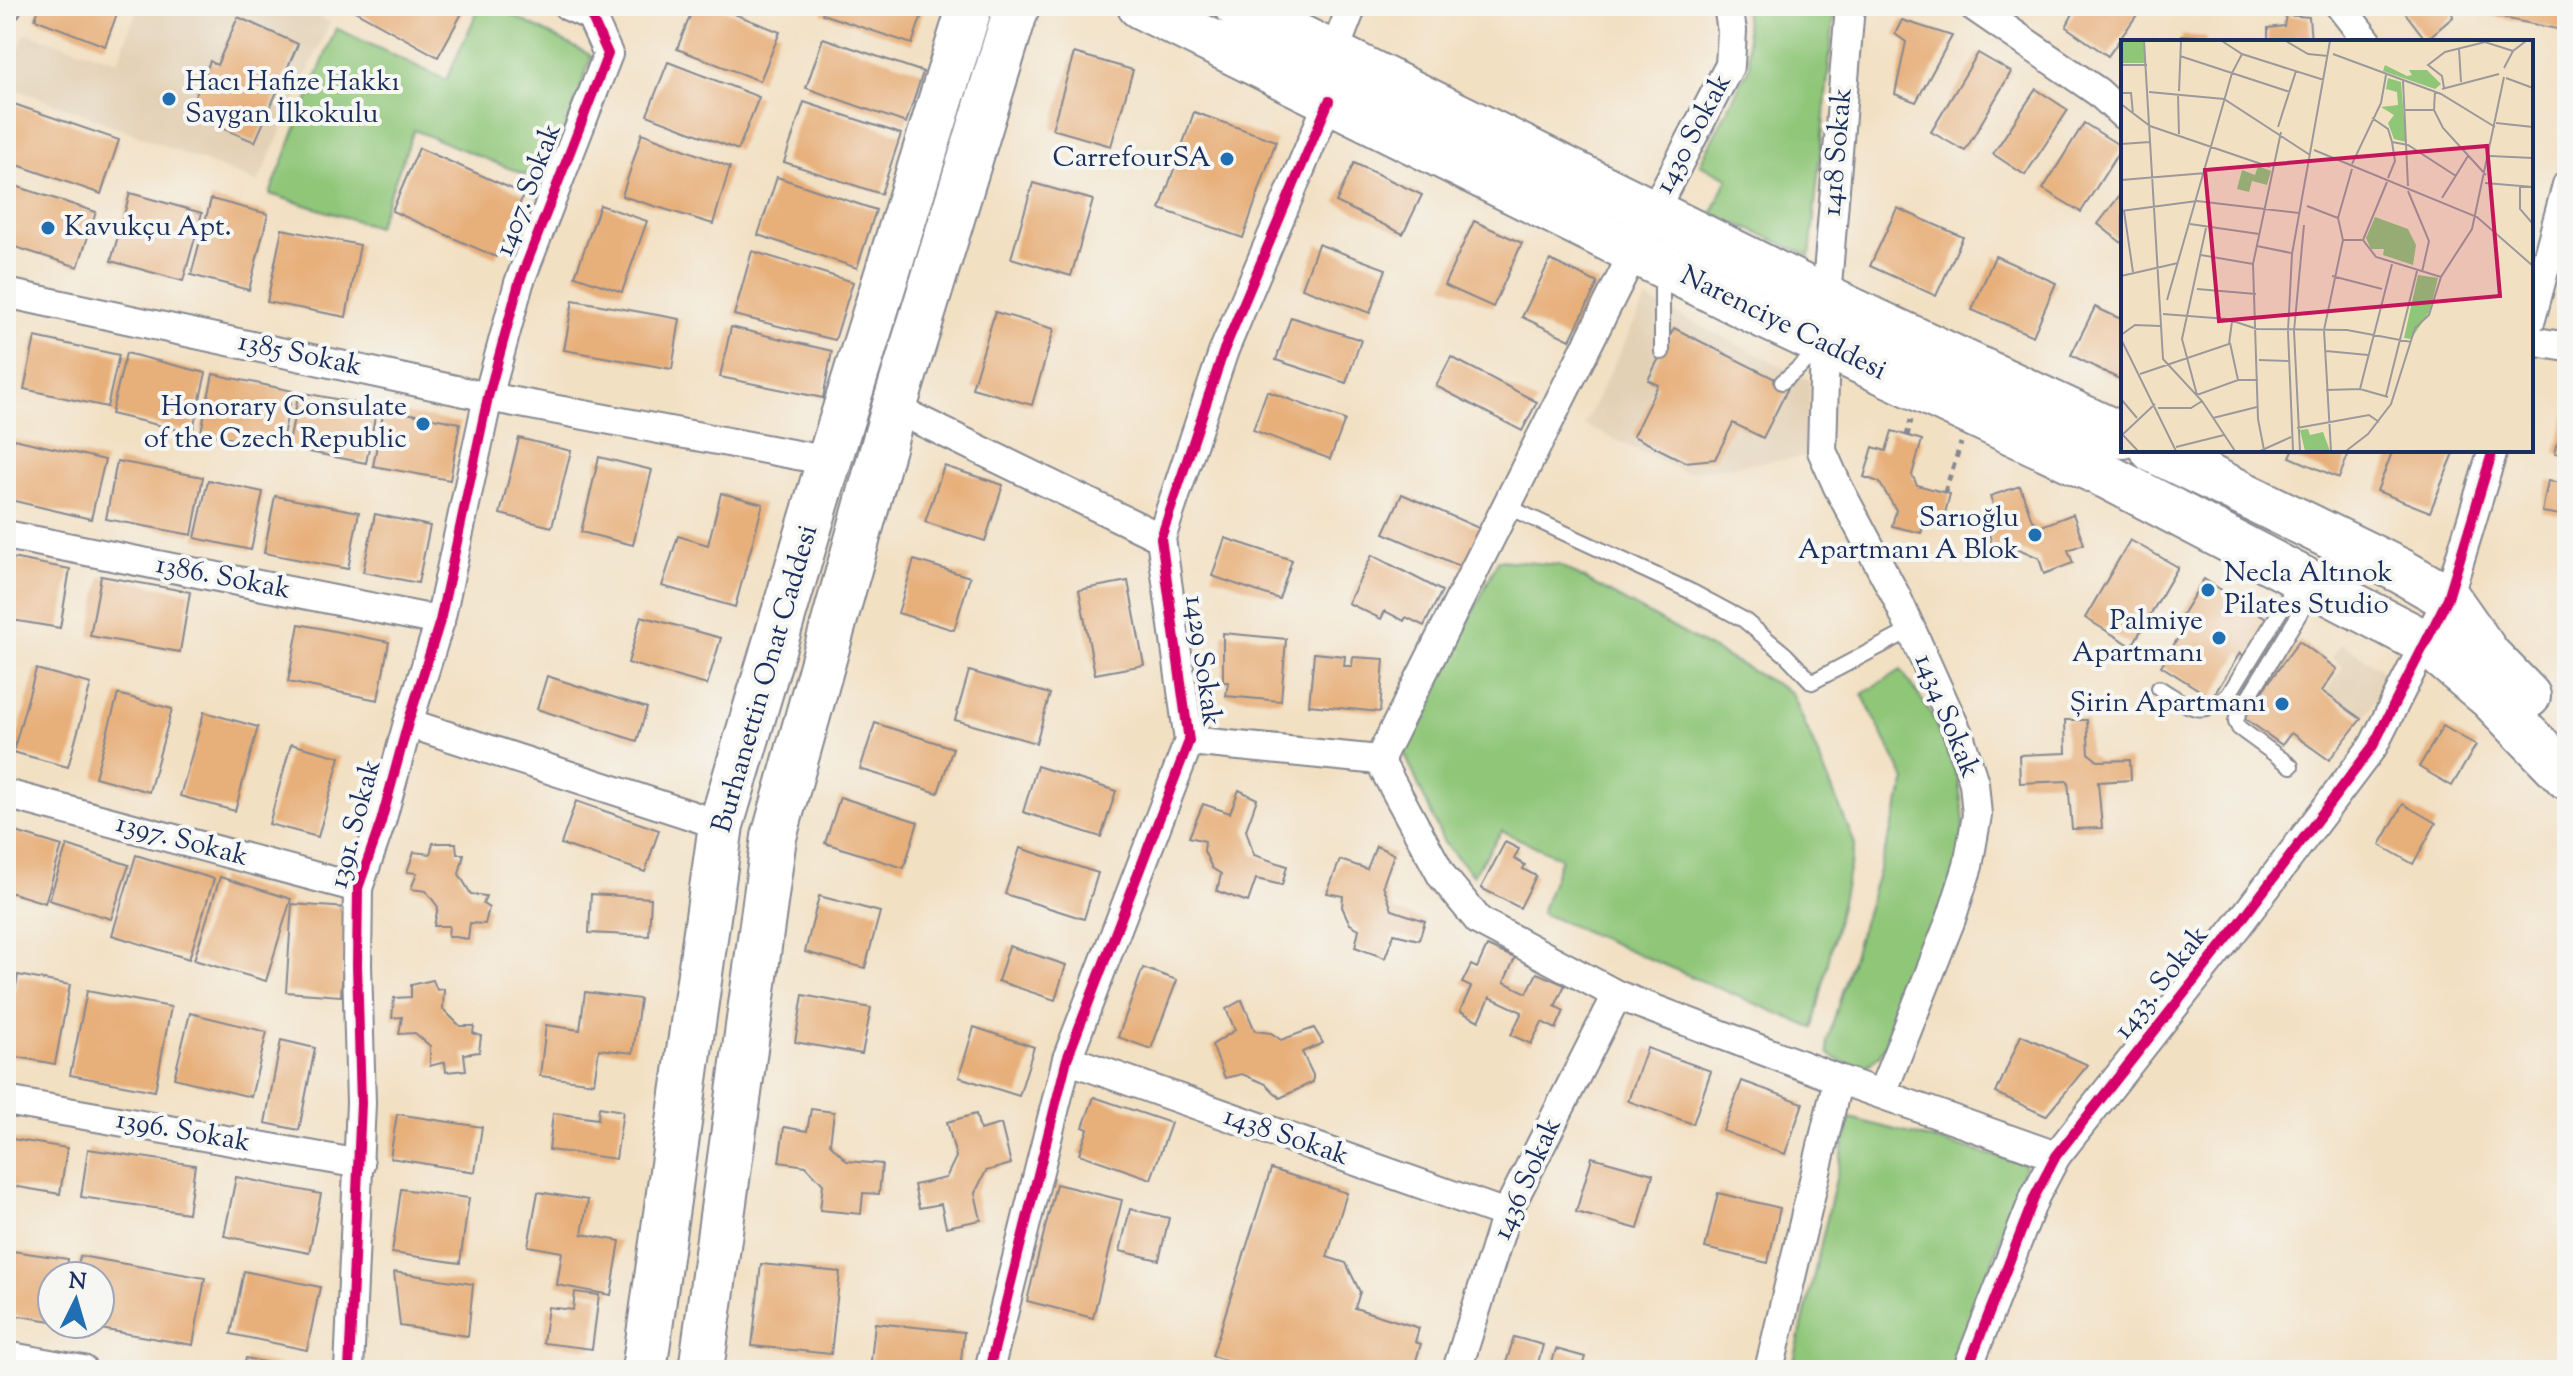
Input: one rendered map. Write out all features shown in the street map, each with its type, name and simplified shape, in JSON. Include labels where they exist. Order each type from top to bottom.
[{"type":"main road","name":"Burhanettin Onat Caddesi","points":[[644,1370],[721,825],[829,461],[970,6]]},
{"type":"main road","name":"Burhanettin Onat Caddesi","points":[[701,1370],[774,837],[894,408],[1017,6]]},
{"type":"main road","name":"Narenciye Caddesi","points":[[1140,6],[1329,101],[1650,243],[1826,298],[2121,435]]},
{"type":"main road","name":"Narenciye Caddesi","points":[[1237,6],[1333,55],[1825,346],[2108,477],[2426,643],[2491,698],[2567,777]]},
{"type":"main road","points":[[2157,452],[2401,571],[2448,598],[2488,655],[2567,737]]},
{"type":"street","points":[[1333,55],[1352,6]]},
{"type":"street","name":"1430 Sokak","points":[[1379,760],[1506,506],[1650,243],[1730,65],[1732,31],[1728,6]]},
{"type":"street","name":"1418 Sokak","points":[[1826,298],[1850,6]]},
{"type":"street","points":[[1973,6],[2098,92],[2121,113]]},
{"type":"street","points":[[2340,6],[2366,40]]},
{"type":"street","name":"1407. Sokak","points":[[488,397],[519,283],[608,54],[585,9]]},
{"type":"street","name":"1429 Sokak","points":[[989,1370],[1067,1059],[1189,741],[1161,538],[1224,350],[1329,101]]},
{"type":"street","points":[[2533,302],[2538,259],[2567,185]]},
{"type":"street","name":"1385 Sokak","points":[[6,293],[488,397],[829,461]]},
{"type":"street","points":[[2533,341],[2567,347]]},
{"type":"street","name":"1434 Sokak","points":[[1825,346],[1822,451],[1911,630],[1960,738],[1974,783],[1977,815],[1968,866],[1951,919],[1882,1093]]},
{"type":"street","name":"1391. Sokak","points":[[349,1370],[360,1164],[358,888],[381,822],[440,621],[488,397]]},
{"type":"street","points":[[894,408],[1161,538]]},
{"type":"street","name":"1433. Sokak","points":[[1967,1370],[2035,1196],[2056,1156],[2238,925],[2373,746],[2448,598],[2492,452]]},
{"type":"street","name":"1386. Sokak","points":[[6,535],[440,621]]},
{"type":"street","points":[[408,723],[721,825]]},
{"type":"street","points":[[1189,741],[1379,760],[1442,876],[1479,921],[1617,995],[1838,1079],[2056,1156]]},
{"type":"street","name":"1397. Sokak","points":[[6,794],[358,888]]},
{"type":"street","name":"1436 Sokak","points":[[1457,1370],[1506,1214],[1617,995]]},
{"type":"street","name":"1438 Sokak","points":[[1067,1059],[1506,1214]]},
{"type":"street","points":[[1769,1370],[1838,1079]]},
{"type":"street","name":"1396. Sokak","points":[[6,1101],[360,1164]]},
{"type":"street","points":[[6,1356],[83,1370]]},
{"type":"lane","points":[[1650,243],[1662,352]]},
{"type":"lane","points":[[1782,382],[1825,346]]},
{"type":"lane","points":[[1506,506],[1692,592],[1744,620],[1786,655],[1812,682],[1911,630]]},
{"type":"lane","points":[[2159,688],[2194,709],[2214,707],[2222,702],[2308,582]]},
{"type":"lane","points":[[2291,766],[2239,728],[2236,722],[2308,582]]},
{"type":"path","points":[[1907,436],[1913,415]]},
{"type":"path","points":[[1945,492],[1963,438]]},
{"type":"shaded area","name":"Hacı Hafize Hakkı Saygan İlkokulu","points":[[138,6],[297,6],[330,22],[258,183],[6,86],[25,33],[118,61]]},
{"type":"shaded area","points":[[1646,299],[1810,380],[1807,457],[1684,472],[1584,425]]},
{"type":"shaded area","points":[[2342,643],[2380,668],[2384,676],[2380,693],[2364,718],[2326,691],[2343,667],[2331,657]]},
{"type":"green space","points":[[480,6],[495,6],[592,56],[546,183],[414,130],[377,227],[270,194],[336,28],[446,80]]},
{"type":"green space","points":[[1744,6],[1835,6],[1810,256],[1712,213],[1728,178],[1700,164],[1750,65]]},
{"type":"green space","points":[[1498,560],[1559,565],[1792,693],[1855,844],[1813,1028],[1541,913],[1561,858],[1502,831],[1473,875],[1444,843],[1400,743],[1454,652]]},
{"type":"green space","points":[[1901,670],[1931,713],[1958,779],[1964,820],[1959,862],[1898,1020],[1879,1056],[1868,1065],[1857,1064],[1832,1056],[1828,1053],[1827,1042],[1906,781],[1862,694]]},
{"type":"green space","points":[[1850,1118],[2025,1164],[1956,1370],[1792,1370]]},
{"type":"building","points":[[40,6],[120,6],[105,46],[35,19]]},
{"type":"building","points":[[346,6],[466,6],[438,57]]},
{"type":"building","points":[[694,6],[714,6],[780,32],[760,81],[677,49]]},
{"type":"building","points":[[825,6],[925,6],[912,44],[822,14]]},
{"type":"building","points":[[2077,6],[2131,6],[2139,12],[2108,56],[2066,27]]},
{"type":"building","points":[[2400,6],[2451,6],[2453,17],[2426,40]]},
{"type":"building","points":[[2490,6],[2567,6],[2567,31],[2488,15]]},
{"type":"building","points":[[2286,15],[2309,17],[2311,40],[2268,40],[2268,28],[2284,26]]},
{"type":"building","points":[[238,17],[298,44],[255,142],[188,114],[210,61],[217,65]]},
{"type":"building","points":[[1902,20],[1952,36],[1916,102],[1895,94],[1906,42],[1895,34]]},
{"type":"building","points":[[2182,35],[2205,37],[2206,40],[2181,40]]},
{"type":"building","points":[[823,38],[923,72],[906,123],[806,88]]},
{"type":"building","points":[[1074,53],[1133,70],[1111,146],[1052,129]]},
{"type":"building","points":[[1978,53],[2011,72],[1965,151],[1931,132]]},
{"type":"building","points":[[668,62],[759,97],[738,150],[647,115]]},
{"type":"building","points":[[2036,89],[2068,110],[2025,175],[1993,154]]},
{"type":"building","points":[[804,102],[901,134],[881,194],[784,162]]},
{"type":"building","points":[[11,103],[119,140],[101,194],[6,161],[6,118]]},
{"type":"building","points":[[1194,112],[1276,141],[1243,238],[1160,209]]},
{"type":"building","points":[[2084,123],[2121,146],[2081,212],[2043,189]]},
{"type":"building","points":[[642,133],[730,167],[713,224],[622,196]]},
{"type":"building","points":[[419,148],[524,194],[496,257],[392,211]]},
{"type":"building","points":[[1354,163],[1422,195],[1403,234],[1336,202]]},
{"type":"building","points":[[777,177],[876,210],[857,268],[758,235]]},
{"type":"building","name":"Kavukçu Apt.","points":[[6,183],[96,212],[78,267],[6,244]]},
{"type":"building","points":[[1033,183],[1093,200],[1071,276],[1011,258]]},
{"type":"building","points":[[130,193],[202,213],[183,281],[111,261]]},
{"type":"building","points":[[2121,194],[2121,242],[2098,224]]},
{"type":"building","points":[[211,199],[268,214],[249,290],[191,275]]},
{"type":"building","points":[[600,205],[647,221],[622,292],[575,276]]},
{"type":"building","points":[[1897,208],[1963,237],[1936,296],[1870,266]]},
{"type":"building","points":[[1474,221],[1522,243],[1493,307],[1444,285]]},
{"type":"building","points":[[282,229],[360,245],[346,317],[267,302]]},
{"type":"building","points":[[1318,244],[1386,269],[1370,313],[1302,288]]},
{"type":"building","points":[[752,251],[853,282],[835,340],[734,315]]},
{"type":"building","points":[[1995,256],[2056,283],[2033,336],[1972,310]]},
{"type":"building","points":[[1550,260],[1598,283],[1570,340],[1522,317]]},
{"type":"building","points":[[573,300],[680,319],[672,369],[564,350]]},
{"type":"building","points":[[2095,307],[2121,319],[2121,380],[2071,355]]},
{"type":"building","points":[[995,312],[1054,329],[1032,405],[972,388]]},
{"type":"building","points":[[1291,317],[1361,340],[1346,383],[1276,360]]},
{"type":"building","points":[[731,327],[832,351],[823,398],[720,377]]},
{"type":"building","points":[[1674,328],[1789,386],[1763,438],[1733,423],[1715,459],[1685,462],[1633,436],[1658,385],[1648,380]]},
{"type":"building","points":[[35,337],[119,355],[107,407],[24,389]]},
{"type":"building","points":[[126,353],[206,373],[192,433],[111,414]]},
{"type":"building","points":[[1451,357],[1537,402],[1522,431],[1436,386]]},
{"type":"building","points":[[213,374],[293,391],[280,449],[201,432]]},
{"type":"building","points":[[1267,391],[1345,420],[1330,459],[1253,430]]},
{"type":"building","points":[[299,392],[377,407],[366,463],[288,448]]},
{"type":"building","points":[[384,409],[460,423],[450,480],[373,466]]},
{"type":"building","points":[[2567,411],[2567,455],[2555,453]]},
{"type":"building","points":[[1892,431],[1922,440],[1912,475],[1917,485],[1950,494],[1942,525],[1925,520],[1921,533],[1892,526],[1896,510],[1879,482],[1864,477],[1873,447],[1886,451]]},
{"type":"building","points":[[519,438],[571,451],[552,527],[500,514]]},
{"type":"building","points":[[14,439],[105,460],[91,519],[6,499],[6,470]]},
{"type":"building","points":[[2292,452],[2349,452],[2339,478],[2290,457]]},
{"type":"building","points":[[2392,452],[2454,453],[2430,512],[2377,491]]},
{"type":"building","points":[[599,457],[652,470],[633,545],[581,532]]},
{"type":"building","points":[[117,461],[203,477],[192,535],[106,519]]},
{"type":"building","points":[[944,466],[1003,485],[985,541],[925,522]]},
{"type":"building","points":[[208,480],[263,492],[251,550],[195,538]]},
{"type":"building","points":[[2548,481],[2567,484],[2567,516],[2542,512]]},
{"type":"building","name":"Sarıoğlu Apartmanı A Blok","points":[[2020,486],[2032,520],[2042,526],[2073,514],[2084,544],[2068,550],[2073,563],[2044,574],[2039,558],[2008,544],[1994,549],[1984,519],[1997,515],[1990,496]]},
{"type":"building","points":[[721,493],[763,504],[735,607],[662,586],[678,536],[708,545]]},
{"type":"building","points":[[1402,494],[1483,530],[1466,569],[1384,533]]},
{"type":"building","points":[[275,496],[359,512],[348,569],[264,553]]},
{"type":"building","points":[[375,514],[430,526],[418,583],[363,572]]},
{"type":"building","points":[[1225,538],[1292,560],[1279,599],[1212,576]]},
{"type":"building","points":[[2130,540],[2178,567],[2132,646],[2085,618]]},
{"type":"building","points":[[1372,555],[1442,591],[1424,626],[1406,617],[1404,621],[1385,611],[1381,619],[1348,603]]},
{"type":"building","points":[[6,557],[70,569],[60,628],[6,619]]},
{"type":"building","points":[[914,560],[970,577],[954,630],[898,613]]},
{"type":"building","points":[[101,576],[190,592],[180,652],[90,636]]},
{"type":"building","name":"Palmiye Apartmanı","points":[[2204,579],[2271,621],[2248,659],[2240,653],[2212,698],[2161,666],[2187,623],[2180,618]]},
{"type":"building","points":[[1128,581],[1144,665],[1095,674],[1079,590]]},
{"type":"building","points":[[641,616],[721,638],[707,685],[628,663]]},
{"type":"building","points":[[299,624],[389,642],[378,700],[288,682]]},
{"type":"building","points":[[1223,633],[1286,639],[1281,701],[1226,696],[1228,682],[1223,682]]},
{"type":"building","name":"Şirin Apartmanı","points":[[2299,641],[2337,669],[2322,691],[2361,719],[2329,760],[2291,733],[2282,745],[2243,717]]},
{"type":"building","points":[[1314,653],[1345,656],[1344,666],[1352,666],[1353,657],[1384,659],[1380,712],[1309,705]]},
{"type":"building","points":[[36,669],[91,684],[68,767],[13,752]]},
{"type":"building","points":[[969,671],[1050,694],[1036,743],[955,720]]},
{"type":"building","points":[[547,676],[647,708],[637,741],[537,709]]},
{"type":"building","points":[[118,694],[172,709],[149,792],[95,777]]},
{"type":"building","points":[[204,712],[258,727],[235,811],[180,796]]},
{"type":"building","points":[[2065,720],[2087,720],[2089,754],[2098,761],[2130,760],[2131,780],[2098,782],[2102,828],[2072,829],[2068,781],[2020,783],[2019,755],[2066,753]]},
{"type":"building","points":[[875,723],[953,748],[938,793],[860,769]]},
{"type":"building","points":[[2443,726],[2476,745],[2452,786],[2419,767]]},
{"type":"building","points":[[291,744],[340,757],[318,837],[269,824]]},
{"type":"building","points":[[1037,766],[1116,791],[1101,837],[1023,812]]},
{"type":"building","points":[[1239,790],[1257,799],[1246,830],[1254,855],[1287,866],[1282,885],[1256,879],[1248,902],[1217,891],[1221,874],[1212,868],[1204,851],[1205,841],[1189,837],[1203,804],[1230,813]]},
{"type":"building","points":[[840,797],[918,822],[904,868],[825,843]]},
{"type":"building","points":[[576,801],[659,830],[645,872],[561,844]]},
{"type":"building","points":[[2403,804],[2436,823],[2413,864],[2380,845]]},
{"type":"building","points":[[6,829],[62,846],[45,903],[6,891]]},
{"type":"building","points":[[1505,842],[1519,849],[1514,859],[1525,865],[1523,869],[1536,876],[1520,908],[1481,888]]},
{"type":"building","points":[[433,843],[456,843],[457,854],[464,854],[459,874],[471,894],[486,896],[483,904],[489,908],[485,924],[470,923],[468,939],[448,936],[449,926],[434,926],[438,907],[426,891],[411,889],[417,873],[407,872],[414,852],[430,854]]},
{"type":"building","points":[[67,845],[129,865],[111,919],[49,900]]},
{"type":"building","points":[[1376,846],[1394,854],[1383,885],[1392,910],[1425,921],[1419,940],[1394,934],[1385,958],[1355,947],[1359,929],[1350,924],[1342,907],[1343,896],[1327,893],[1340,860],[1367,869]]},
{"type":"building","points":[[1020,848],[1098,873],[1084,919],[1005,894]]},
{"type":"building","points":[[136,855],[214,879],[189,959],[112,935]]},
{"type":"building","points":[[220,877],[291,899],[266,981],[194,960]]},
{"type":"building","points":[[591,894],[651,898],[649,936],[589,933]]},
{"type":"building","points":[[819,896],[880,912],[865,968],[805,952]]},
{"type":"building","points":[[292,904],[347,908],[341,996],[286,992]]},
{"type":"building","points":[[1009,946],[1066,965],[1055,1000],[998,981]]},
{"type":"building","points":[[1487,946],[1515,958],[1504,982],[1527,993],[1537,973],[1565,985],[1555,1006],[1564,1011],[1556,1029],[1542,1022],[1531,1044],[1511,1035],[1522,1012],[1490,997],[1479,1021],[1460,1011],[1471,987],[1462,983],[1471,965],[1477,968]]},
{"type":"building","points":[[1143,968],[1177,980],[1151,1049],[1118,1037]]},
{"type":"building","points":[[18,975],[70,985],[55,1064],[6,1055],[6,1038]]},
{"type":"building","points":[[433,980],[437,990],[444,989],[443,1009],[460,1026],[474,1026],[473,1033],[481,1036],[479,1052],[464,1054],[466,1070],[446,1072],[445,1062],[430,1066],[430,1046],[415,1033],[399,1034],[402,1017],[392,1018],[394,998],[411,997],[411,985]]},
{"type":"building","points":[[87,991],[171,1007],[155,1091],[70,1075]]},
{"type":"building","points":[[585,992],[640,999],[633,1053],[599,1049],[594,1083],[540,1076],[546,1025],[580,1030]]},
{"type":"building","points":[[803,995],[871,1008],[862,1054],[795,1042]]},
{"type":"building","points":[[1242,1000],[1255,1031],[1271,1033],[1281,1040],[1314,1028],[1323,1043],[1302,1052],[1313,1075],[1313,1082],[1280,1098],[1266,1084],[1242,1074],[1225,1078],[1212,1045],[1235,1030],[1226,1009]]},
{"type":"building","points":[[190,1013],[267,1032],[251,1097],[174,1078]]},
{"type":"building","points":[[974,1027],[1034,1047],[1019,1096],[959,1077]]},
{"type":"building","points":[[2021,1035],[2088,1065],[2046,1116],[1996,1093]]},
{"type":"building","points":[[281,1040],[315,1048],[299,1130],[265,1123]]},
{"type":"building","points":[[1647,1048],[1711,1071],[1693,1124],[1628,1101]]},
{"type":"building","points":[[1742,1081],[1803,1103],[1785,1154],[1723,1131]]},
{"type":"building","points":[[1094,1097],[1171,1123],[1151,1179],[1079,1154],[1088,1129],[1083,1127]]},
{"type":"building","points":[[599,1107],[623,1111],[616,1159],[549,1150],[553,1113],[598,1119]]},
{"type":"building","points":[[811,1109],[834,1112],[830,1144],[847,1161],[882,1164],[879,1194],[863,1193],[861,1214],[820,1210],[823,1184],[806,1166],[779,1162],[784,1127],[807,1131]]},
{"type":"building","points":[[397,1114],[482,1127],[475,1172],[390,1158]]},
{"type":"building","points":[[976,1114],[980,1130],[1001,1124],[1011,1164],[986,1171],[975,1193],[981,1220],[946,1227],[941,1204],[919,1208],[914,1185],[946,1178],[956,1157],[947,1122]]},
{"type":"building","points":[[6,1138],[67,1148],[60,1194],[6,1185]]},
{"type":"building","points":[[88,1149],[195,1165],[188,1213],[81,1197]]},
{"type":"building","points":[[1592,1157],[1653,1174],[1638,1229],[1576,1212]]},
{"type":"building","points":[[1271,1169],[1347,1193],[1327,1257],[1346,1263],[1360,1292],[1355,1308],[1419,1328],[1415,1342],[1421,1344],[1413,1370],[1279,1370],[1262,1365],[1259,1370],[1212,1356]]},
{"type":"building","points":[[236,1177],[321,1194],[309,1253],[224,1236]]},
{"type":"building","points":[[1056,1184],[1122,1200],[1093,1318],[1027,1301]]},
{"type":"building","points":[[401,1189],[469,1198],[460,1263],[392,1253]]},
{"type":"building","points":[[538,1192],[588,1200],[582,1234],[620,1241],[611,1295],[557,1285],[562,1252],[528,1246]]},
{"type":"building","points":[[1718,1193],[1780,1208],[1768,1263],[1705,1248]]},
{"type":"building","points":[[1130,1209],[1169,1218],[1159,1260],[1120,1251]]},
{"type":"building","points":[[6,1250],[68,1259],[36,1260],[36,1319],[6,1314]]},
{"type":"building","points":[[80,1256],[103,1260],[79,1260]]},
{"type":"building","points":[[116,1262],[205,1278],[193,1345],[116,1332]]},
{"type":"building","points":[[761,1264],[840,1272],[831,1354],[752,1346]]},
{"type":"building","points":[[244,1271],[320,1287],[307,1350],[231,1334]]},
{"type":"building","points":[[394,1272],[473,1284],[468,1336],[400,1326]]},
{"type":"building","points":[[575,1292],[599,1295],[592,1349],[543,1343],[548,1307],[573,1310]]},
{"type":"building","points":[[875,1323],[964,1332],[960,1370],[870,1370]]},
{"type":"building","points":[[1514,1337],[1543,1345],[1536,1370],[1508,1370],[1510,1365],[1506,1363]]},
{"type":"building","points":[[1556,1349],[1585,1357],[1581,1370],[1550,1370]]},
{"type":"building","points":[[246,1358],[295,1369],[295,1370],[243,1370]]},
{"type":"building","points":[[1638,1362],[1662,1369],[1662,1370],[1636,1370]]},
{"type":"cycle path","points":[[349,1370],[361,1103],[358,888],[381,822],[440,621],[488,397],[519,283],[608,54],[591,16],[595,6]]},
{"type":"cycle path","points":[[989,1370],[1067,1059],[1189,741],[1161,538],[1224,350],[1329,101]]},
{"type":"cycle path","points":[[1967,1370],[2035,1196],[2056,1156],[2238,925],[2373,746],[2448,598],[2492,452]]},
{"type":"place","name":"Hacı Hafize Hakkı Saygan İlkokulu","points":[[169,99]]},
{"type":"place","name":"CarrefourSA","points":[[1227,159]]},
{"type":"place","name":"Kavukçu Apt.","points":[[48,228]]},
{"type":"place","name":"Honorary Consulate of the Czech Republic","points":[[423,424]]},
{"type":"place","name":"Sarıoğlu Apartmanı A Blok","points":[[2035,535]]},
{"type":"place","name":"Necla Altınok Pilates Studio","points":[[2208,590]]},
{"type":"place","name":"Palmiye Apartmanı","points":[[2219,638]]},
{"type":"place","name":"Şirin Apartmanı","points":[[2282,704]]}]
